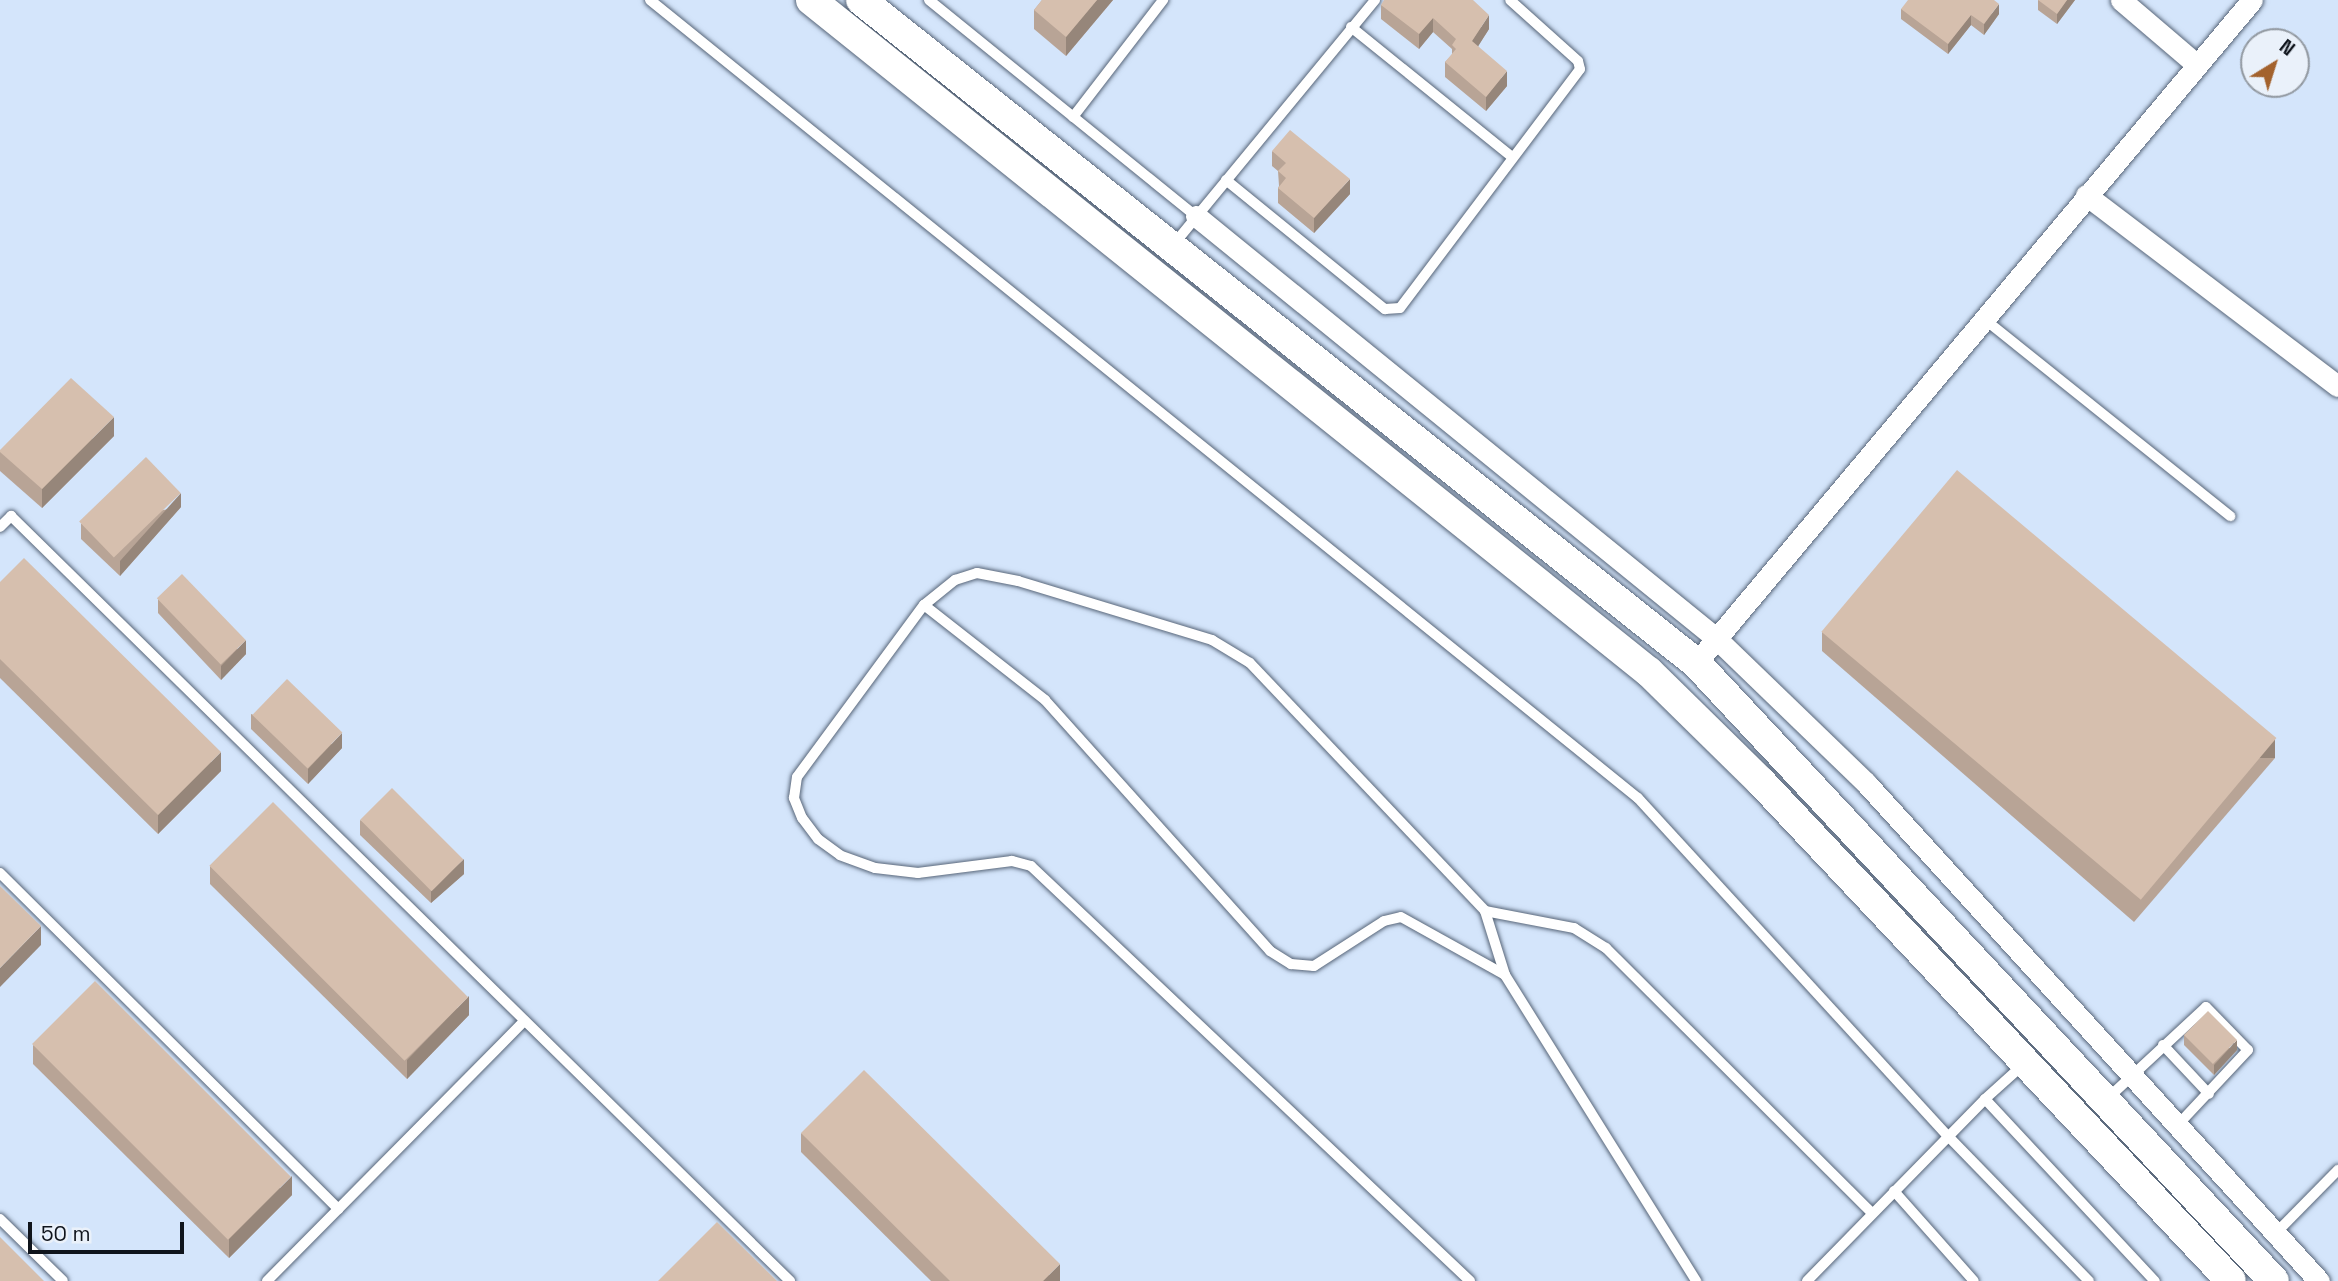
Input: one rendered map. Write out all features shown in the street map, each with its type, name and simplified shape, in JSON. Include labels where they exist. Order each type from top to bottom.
[{"type":"main road","points":[[811,0],[1649,672],[1760,782],[2231,1281]]},
{"type":"main road","points":[[861,0],[1170,249],[1696,663],[2107,1099],[2274,1281]]},
{"type":"street","points":[[2120,0],[2197,65]]},
{"type":"street","points":[[1696,663],[2252,0]]},
{"type":"street","points":[[2086,195],[2338,386]]},
{"type":"street","points":[[1196,216],[1717,639],[1866,783],[2319,1281]]},
{"type":"lane","points":[[650,0],[1638,798],[1948,1136],[2089,1281]]},
{"type":"lane","points":[[929,0],[1196,216]]},
{"type":"lane","points":[[1073,117],[1163,0]]},
{"type":"lane","points":[[1170,249],[1375,0]]},
{"type":"lane","points":[[1226,180],[1390,312],[1403,306],[1511,156],[1580,69],[1578,61],[1510,0]]},
{"type":"lane","points":[[1351,27],[1511,156]]},
{"type":"lane","points":[[1983,318],[2230,516]]},
{"type":"lane","points":[[0,527],[11,516],[790,1281]]},
{"type":"lane","points":[[1470,1281],[1031,866],[1012,861],[907,872],[875,867],[840,855],[818,839],[794,798],[797,777],[924,606],[955,580],[977,573],[996,575],[1212,640],[1250,663],[1485,911],[1505,975],[1696,1281]]},
{"type":"lane","points":[[924,606],[1045,700],[1270,951],[1290,964],[1314,966],[1384,921],[1401,917],[1505,975]]},
{"type":"lane","points":[[0,873],[338,1209]]},
{"type":"lane","points":[[1485,911],[1574,928],[1606,948],[1872,1213]]},
{"type":"lane","points":[[2107,1099],[2202,1008],[2213,1010],[2248,1050],[2177,1126]]},
{"type":"lane","points":[[267,1281],[524,1021]]},
{"type":"lane","points":[[2163,1045],[2209,1094]]},
{"type":"lane","points":[[1807,1281],[1948,1136],[2025,1062]]},
{"type":"lane","points":[[1985,1099],[2155,1281]]},
{"type":"lane","points":[[2275,1234],[2338,1170]]},
{"type":"lane","points":[[1894,1191],[1974,1281]]},
{"type":"lane","points":[[0,1219],[63,1281]]},
{"type":"building","points":[[1042,0],[1097,0],[1066,37],[1034,10]]},
{"type":"building","points":[[1384,0],[1473,0],[1489,15],[1472,41],[1507,71],[1486,97],[1445,62],[1456,49],[1452,45],[1456,39],[1433,18],[1419,34],[1381,5]]},
{"type":"building","points":[[1908,0],[1994,0],[1999,4],[1984,24],[1971,15],[1948,44],[1901,9]]},
{"type":"building","points":[[2038,0],[2067,0],[2057,14]]},
{"type":"building","points":[[1290,130],[1350,179],[1314,218],[1278,188],[1286,178],[1278,171],[1286,163],[1272,151]]},
{"type":"building","points":[[71,378],[114,417],[42,489],[0,450]]},
{"type":"building","points":[[146,457],[181,493],[114,558],[79,522]]},
{"type":"building","points":[[1957,470],[2276,738],[2141,900],[1821,632]]},
{"type":"building","points":[[24,558],[221,752],[158,815],[0,659],[0,582]]},
{"type":"building","points":[[182,574],[246,640],[221,664],[157,598]]},
{"type":"building","points":[[287,679],[342,732],[308,768],[252,715]]},
{"type":"building","points":[[392,788],[463,859],[432,891],[360,820]]},
{"type":"building","points":[[273,802],[468,997],[405,1061],[209,866]]},
{"type":"building","points":[[0,886],[41,926],[0,968]]},
{"type":"building","points":[[95,981],[291,1177],[228,1240],[32,1044]]},
{"type":"building","points":[[2208,1011],[2237,1040],[2213,1064],[2184,1035]]},
{"type":"building","points":[[864,1070],[1060,1264],[1043,1281],[950,1281],[801,1133]]},
{"type":"building","points":[[717,1222],[777,1281],[658,1281]]},
{"type":"building","points":[[0,1237],[44,1281],[0,1281]]}]
